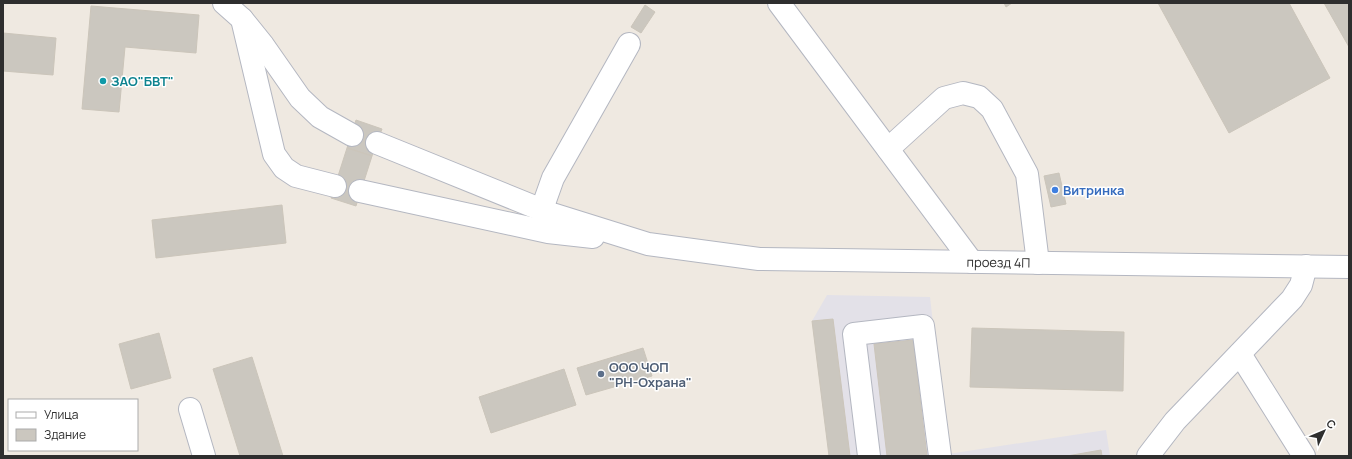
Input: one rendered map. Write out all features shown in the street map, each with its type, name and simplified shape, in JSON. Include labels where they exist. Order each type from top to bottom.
[{"type":"street","points":[[224,3],[242,19],[263,45],[300,98],[320,117],[352,134]]},
{"type":"street","name":"проезд 4П","points":[[779,3],[972,262],[1349,267]]},
{"type":"street","points":[[242,19],[274,154],[284,168],[296,176],[335,186]]},
{"type":"street","points":[[542,210],[552,178],[629,44]]},
{"type":"street","points":[[888,149],[944,98],[963,93],[979,97],[992,109],[1027,174],[1038,263]]},
{"type":"street","points":[[377,143],[552,214],[648,244]]},
{"type":"street","points":[[360,191],[548,232],[759,259],[972,262]]},
{"type":"street","points":[[1148,456],[1175,422],[1292,299],[1301,285],[1306,266]]},
{"type":"street","points":[[869,456],[854,334],[923,326],[940,456]]},
{"type":"street","points":[[1240,354],[1304,456]]},
{"type":"street","points":[[190,409],[204,456]]},
{"type":"shaded area","points":[[827,295],[930,297],[948,454],[1106,430],[1110,456],[829,456],[812,321]]},
{"type":"building","points":[[1004,3],[1012,3],[1006,7]]},
{"type":"building","points":[[1158,3],[1289,3],[1330,78],[1229,133]]},
{"type":"building","points":[[1324,3],[1349,3],[1349,47]]},
{"type":"building","points":[[645,5],[655,12],[641,33],[631,27]]},
{"type":"building","name":"ЗАО\"БВТ\"","points":[[91,6],[199,15],[196,53],[125,47],[119,112],[82,109]]},
{"type":"building","points":[[3,33],[56,38],[53,75],[3,71]]},
{"type":"building","points":[[356,120],[382,129],[372,156],[347,148]]},
{"type":"building","points":[[347,148],[372,156],[356,206],[331,198]]},
{"type":"building","name":"Витринка","points":[[1059,173],[1066,204],[1051,207],[1044,176]]},
{"type":"building","points":[[282,205],[286,243],[156,258],[152,220]]},
{"type":"building","points":[[833,319],[850,456],[829,456],[812,321]]},
{"type":"building","points":[[972,328],[1124,332],[1123,391],[970,387]]},
{"type":"building","points":[[159,333],[171,378],[131,389],[119,344]]},
{"type":"building","points":[[913,340],[927,456],[887,456],[874,344]]},
{"type":"building","points":[[643,348],[652,376],[586,395],[577,368]]},
{"type":"building","points":[[252,357],[283,456],[240,456],[213,369]]},
{"type":"building","points":[[564,369],[576,405],[491,433],[479,397]]},
{"type":"building","points":[[1101,450],[1102,456],[1067,456]]},
{"type":"place","name":"ЗАО\"БВТ\"","points":[[103,81]]},
{"type":"place","name":"Витринка","points":[[1055,190]]},
{"type":"place","name":"ООО ЧОП \"РН-Охрана\"","points":[[601,374]]}]
